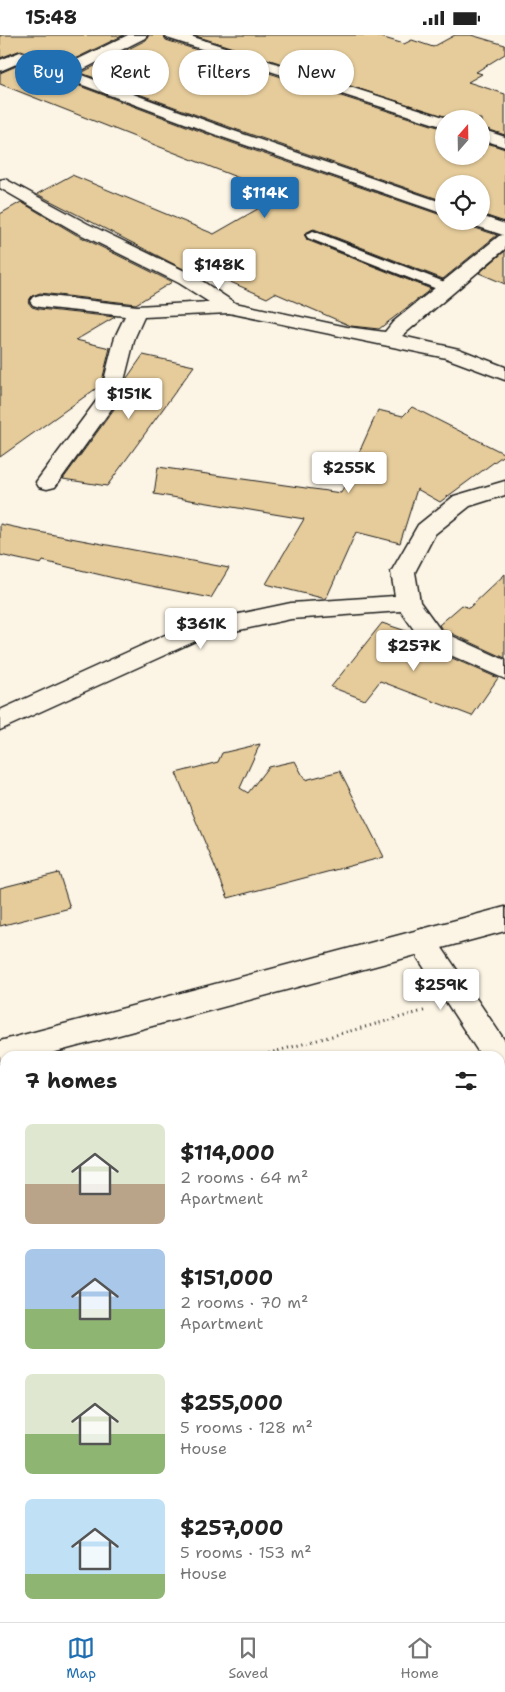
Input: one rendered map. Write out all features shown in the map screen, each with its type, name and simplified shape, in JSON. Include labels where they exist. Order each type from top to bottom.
[{"type":"street","points":[[82,64],[140,35]]},
{"type":"street","points":[[172,35],[435,119]]},
{"type":"street","points":[[0,48],[15,55]]},
{"type":"street","points":[[0,66],[15,59]]},
{"type":"street","points":[[82,80],[435,206]]},
{"type":"street","points":[[490,137],[505,142]]},
{"type":"street","points":[[5,184],[82,228],[186,279],[229,307]]},
{"type":"street","points":[[490,225],[505,231]]},
{"type":"street","points":[[390,339],[400,326],[505,240]]},
{"type":"street","points":[[40,301],[137,312],[229,307],[346,333],[390,339],[452,353],[505,374]]},
{"type":"street","points":[[48,481],[110,397],[125,337],[137,312]]},
{"type":"street","points":[[505,488],[462,501],[426,530],[403,572],[408,603],[432,637],[505,670]]},
{"type":"street","points":[[0,721],[196,631],[291,611],[408,603]]},
{"type":"street","points":[[11,1051],[505,919]]},
{"type":"street","points":[[422,941],[495,1051]]},
{"type":"lane","points":[[313,235],[446,288]]},
{"type":"path","points":[[277,1051],[462,1001]]},
{"type":"building","points":[[0,35],[124,35],[82,55],[82,50],[15,50],[15,52],[0,58]]},
{"type":"building","points":[[149,35],[163,35],[166,40],[197,50],[179,50],[179,95],[269,95],[269,73],[279,76],[279,95],[338,95],[435,126],[435,165],[490,165],[490,144],[505,149],[505,222],[490,217],[490,175],[435,175],[435,198],[142,95],[169,95],[169,50],[126,50],[146,40]]},
{"type":"building","points":[[193,35],[374,35],[404,44],[412,40],[433,47],[455,35],[471,35],[505,45],[505,54],[476,72],[482,74],[468,82],[505,94],[505,135],[490,130],[490,110],[435,110],[435,113],[354,87],[354,50],[279,50],[279,63],[269,60],[269,50],[239,50]]},
{"type":"building","points":[[15,67],[15,90],[0,84],[0,73]]},
{"type":"building","points":[[92,67],[92,77],[82,72]]},
{"type":"building","points":[[82,87],[92,91],[92,95],[104,95],[221,139],[435,213],[435,230],[481,230],[497,235],[443,279],[314,229],[305,233],[307,240],[431,289],[379,329],[351,326],[275,293],[267,298],[210,273],[201,278],[37,194],[72,175],[214,234],[282,195],[28,95],[82,95]]},
{"type":"building","points":[[21,202],[75,234],[172,282],[136,304],[40,293],[32,296],[28,302],[32,307],[39,309],[115,317],[76,340],[110,348],[101,385],[0,457],[0,214]]},
{"type":"building","points":[[505,251],[505,284],[479,273]]},
{"type":"building","points":[[143,355],[194,366],[107,486],[63,479],[122,398],[127,378]]},
{"type":"building","points":[[412,407],[505,454],[440,502],[417,489],[400,543],[356,532],[326,599],[266,584],[304,519],[154,494],[158,467],[341,493],[378,410],[403,416]]},
{"type":"building","points":[[0,524],[229,568],[211,598],[122,580],[43,561],[41,564],[0,555]]},
{"type":"building","points":[[505,574],[505,658],[442,629],[439,625],[462,605],[469,608]]},
{"type":"building","points":[[382,623],[415,634],[422,645],[498,678],[472,716],[380,681],[365,700],[331,687]]},
{"type":"building","points":[[260,744],[240,788],[248,793],[268,767],[295,761],[305,780],[340,771],[384,857],[228,898],[176,773],[218,762],[222,753]]},
{"type":"building","points":[[59,873],[70,908],[0,926],[0,888]]}]
